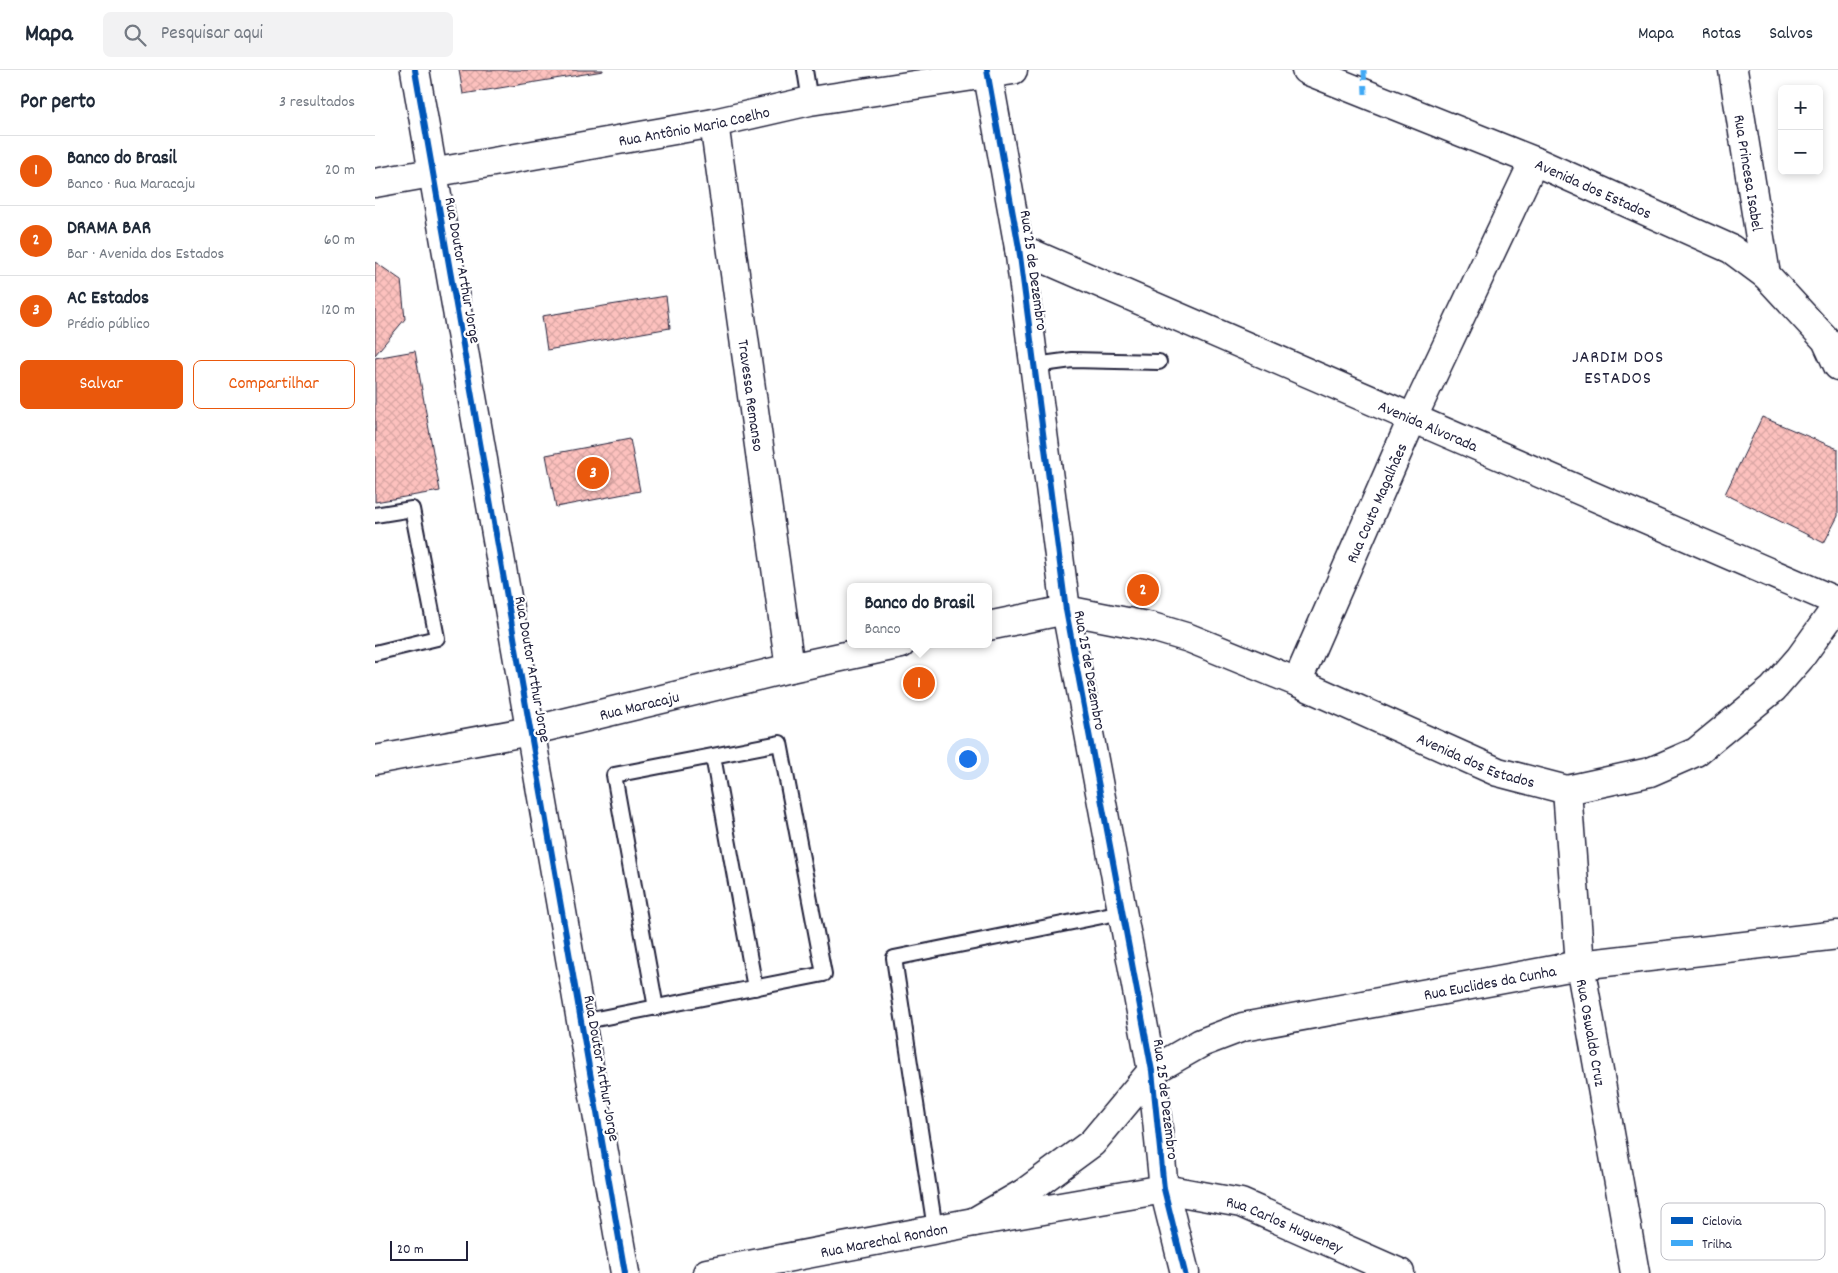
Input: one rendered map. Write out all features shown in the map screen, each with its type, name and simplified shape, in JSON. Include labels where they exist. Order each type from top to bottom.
[{"type":"street","name":"Rua Doutor Arthur Jorge","points":[[415,70],[625,1273]]},
{"type":"street","name":"Avenida dos Estados","points":[[1307,70],[1534,161],[1731,250],[1766,275],[1826,340],[1838,366]]},
{"type":"street","name":"Rua Princesa Isabel","points":[[1733,70],[1766,275]]},
{"type":"street","name":"Rua Antônio Maria Coelho","points":[[375,183],[714,123],[810,101],[996,71]]},
{"type":"street","name":"Rua 25 de Dezembro","points":[[996,71],[1066,610],[1152,1071],[1164,1189],[1185,1273]]},
{"type":"street","name":"Travessa Remanso","points":[[714,123],[790,668]]},
{"type":"street","name":"Rua Couto Magalhães","points":[[1297,682],[1413,417],[1534,161]]},
{"type":"street","name":"Avenida Alvorada","points":[[1019,248],[1413,417],[1838,604]]},
{"type":"street","name":"Avenida dos Estados","points":[[1066,610],[1152,627],[1189,638],[1297,682],[1497,772],[1567,790],[1650,772],[1696,752],[1773,689],[1800,658],[1838,604]]},
{"type":"street","points":[[992,625],[1066,610]]},
{"type":"street","name":"Rua Maracaju","points":[[375,760],[530,731],[790,668],[882,648]]},
{"type":"street","name":"Rua Oswaldo Cruz","points":[[1567,790],[1580,964],[1635,1273]]},
{"type":"street","name":"Rua Euclides da Cunha","points":[[1152,1071],[1201,1043],[1243,1028],[1580,964],[1838,935]]},
{"type":"street","name":"Rua Marechal Rondon","points":[[974,1222],[1025,1193],[1092,1143],[1152,1071]]},
{"type":"street","name":"Rua Marechal Rondon","points":[[707,1273],[974,1222],[1164,1189]]},
{"type":"street","name":"Rua Carlos Hugueney","points":[[1164,1189],[1241,1203],[1400,1273]]},
{"type":"lane","points":[[805,70],[810,101]]},
{"type":"lane","points":[[1035,365],[1072,360],[1159,362]]},
{"type":"lane","points":[[375,515],[412,509],[437,638],[375,653]]},
{"type":"lane","points":[[581,1022],[656,1008],[824,974],[780,743],[614,775],[656,1008]]},
{"type":"lane","points":[[713,756],[755,988]]},
{"type":"lane","points":[[935,1230],[894,958],[1122,912]]},
{"type":"building","points":[[459,70],[603,70],[603,71],[463,94]]},
{"type":"building","points":[[375,262],[401,280],[405,319],[375,355]]},
{"type":"building","points":[[666,296],[670,328],[547,350],[542,316]]},
{"type":"building","points":[[415,351],[440,491],[375,502],[375,358]]},
{"type":"building","points":[[1762,417],[1838,449],[1838,516],[1824,543],[1725,494]]},
{"type":"building","points":[[630,439],[640,491],[556,507],[546,455]]},
{"type":"marked path","points":[[1364,70],[1365,94]]},
{"type":"cycle path","points":[[415,70],[625,1273]]},
{"type":"cycle path","points":[[987,70],[1019,248],[1066,610],[1152,1071],[1164,1189],[1185,1273]]},
{"type":"place","name":"AC Estados","points":[[593,473]]},
{"type":"place","name":"DRAMA BAR","points":[[1143,590]]},
{"type":"place","name":"Banco do Brasil","points":[[919,683]]},
{"type":"district","name":"JARDIM DOS ESTADOS","points":[[1618,366]]}]
